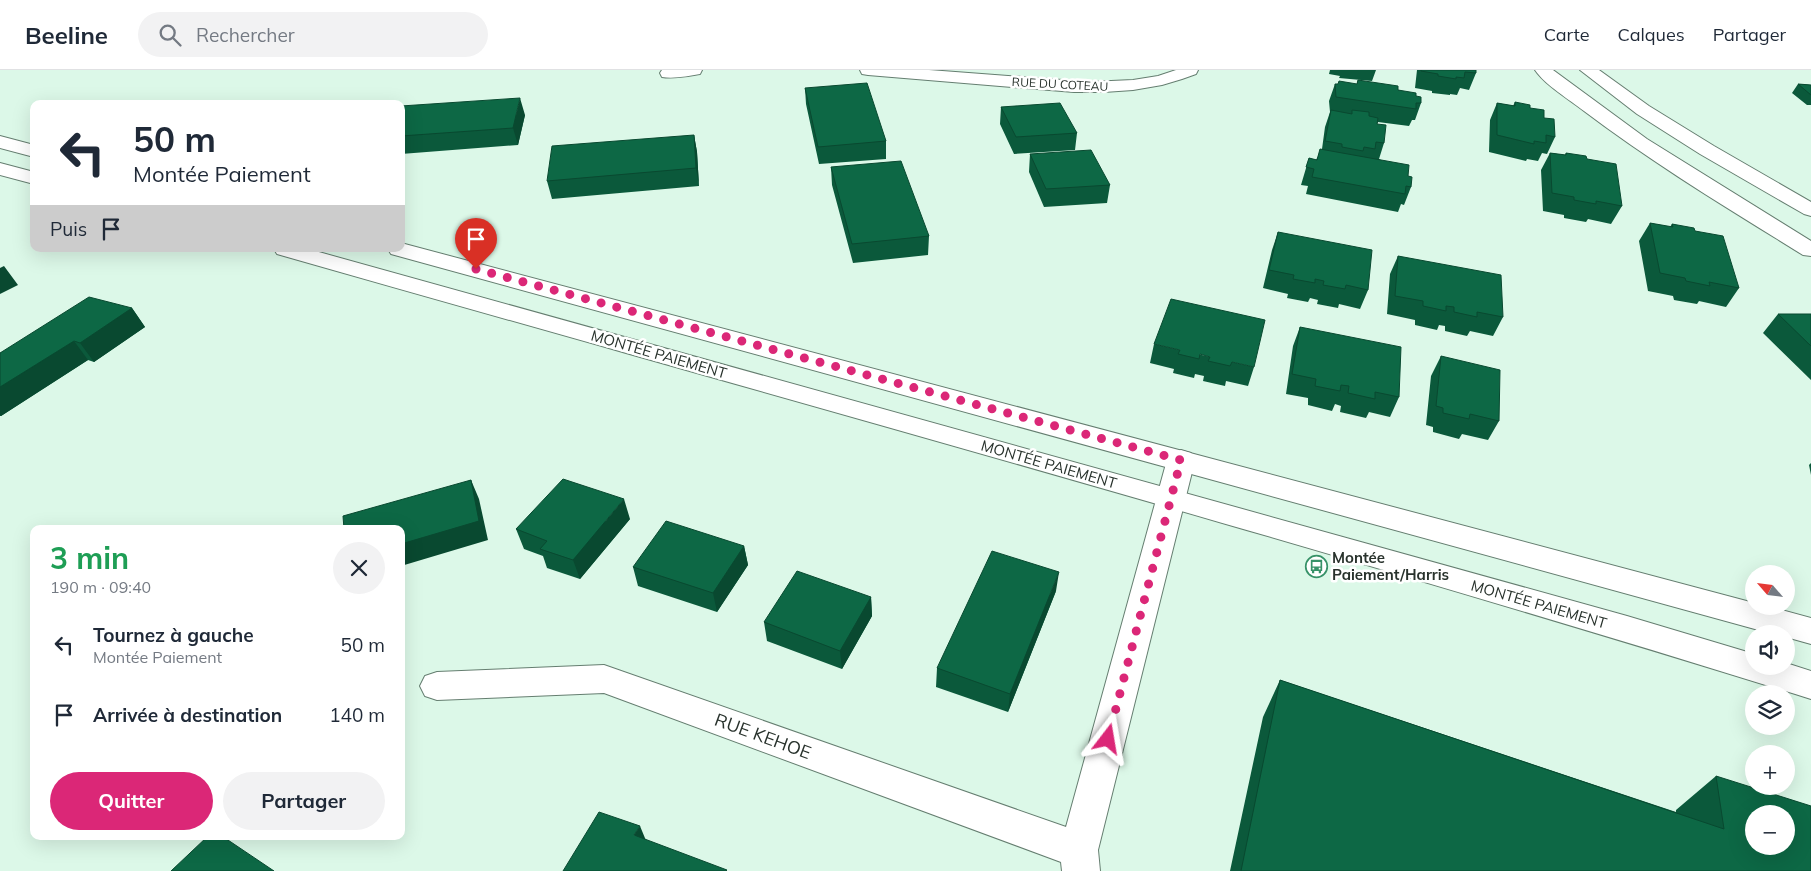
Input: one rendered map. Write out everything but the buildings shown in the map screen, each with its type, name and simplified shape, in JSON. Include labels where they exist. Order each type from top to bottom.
[{"type":"main road","points":[[668,73],[694,70]]},
{"type":"main road","name":"RUE DU COTEAU","points":[[868,70],[1074,88],[1098,88],[1163,80],[1190,70]]},
{"type":"main road","points":[[1543,70],[1604,119],[1665,161],[1811,250]]},
{"type":"main road","points":[[1588,70],[1643,110],[1707,150],[1811,210]]},
{"type":"main road","points":[[0,142],[30,150]]},
{"type":"main road","points":[[0,169],[30,177]]},
{"type":"main road","points":[[405,251],[1811,631]]},
{"type":"main road","name":"MONTÉE PAIEMENT","points":[[296,252],[1170,498],[1626,629],[1811,685]]},
{"type":"main road","points":[[1080,860],[1181,460]]},
{"type":"main road","points":[[1738,664],[1811,689]]},
{"type":"main road","name":"RUE KEHOE","points":[[437,686],[604,679],[1080,860]]},
{"type":"place","name":"Montée Paiement/Harris","points":[[1316,566]]},
{"type":"route","points":[[476,269],[1181,460],[1108,739]]}]
